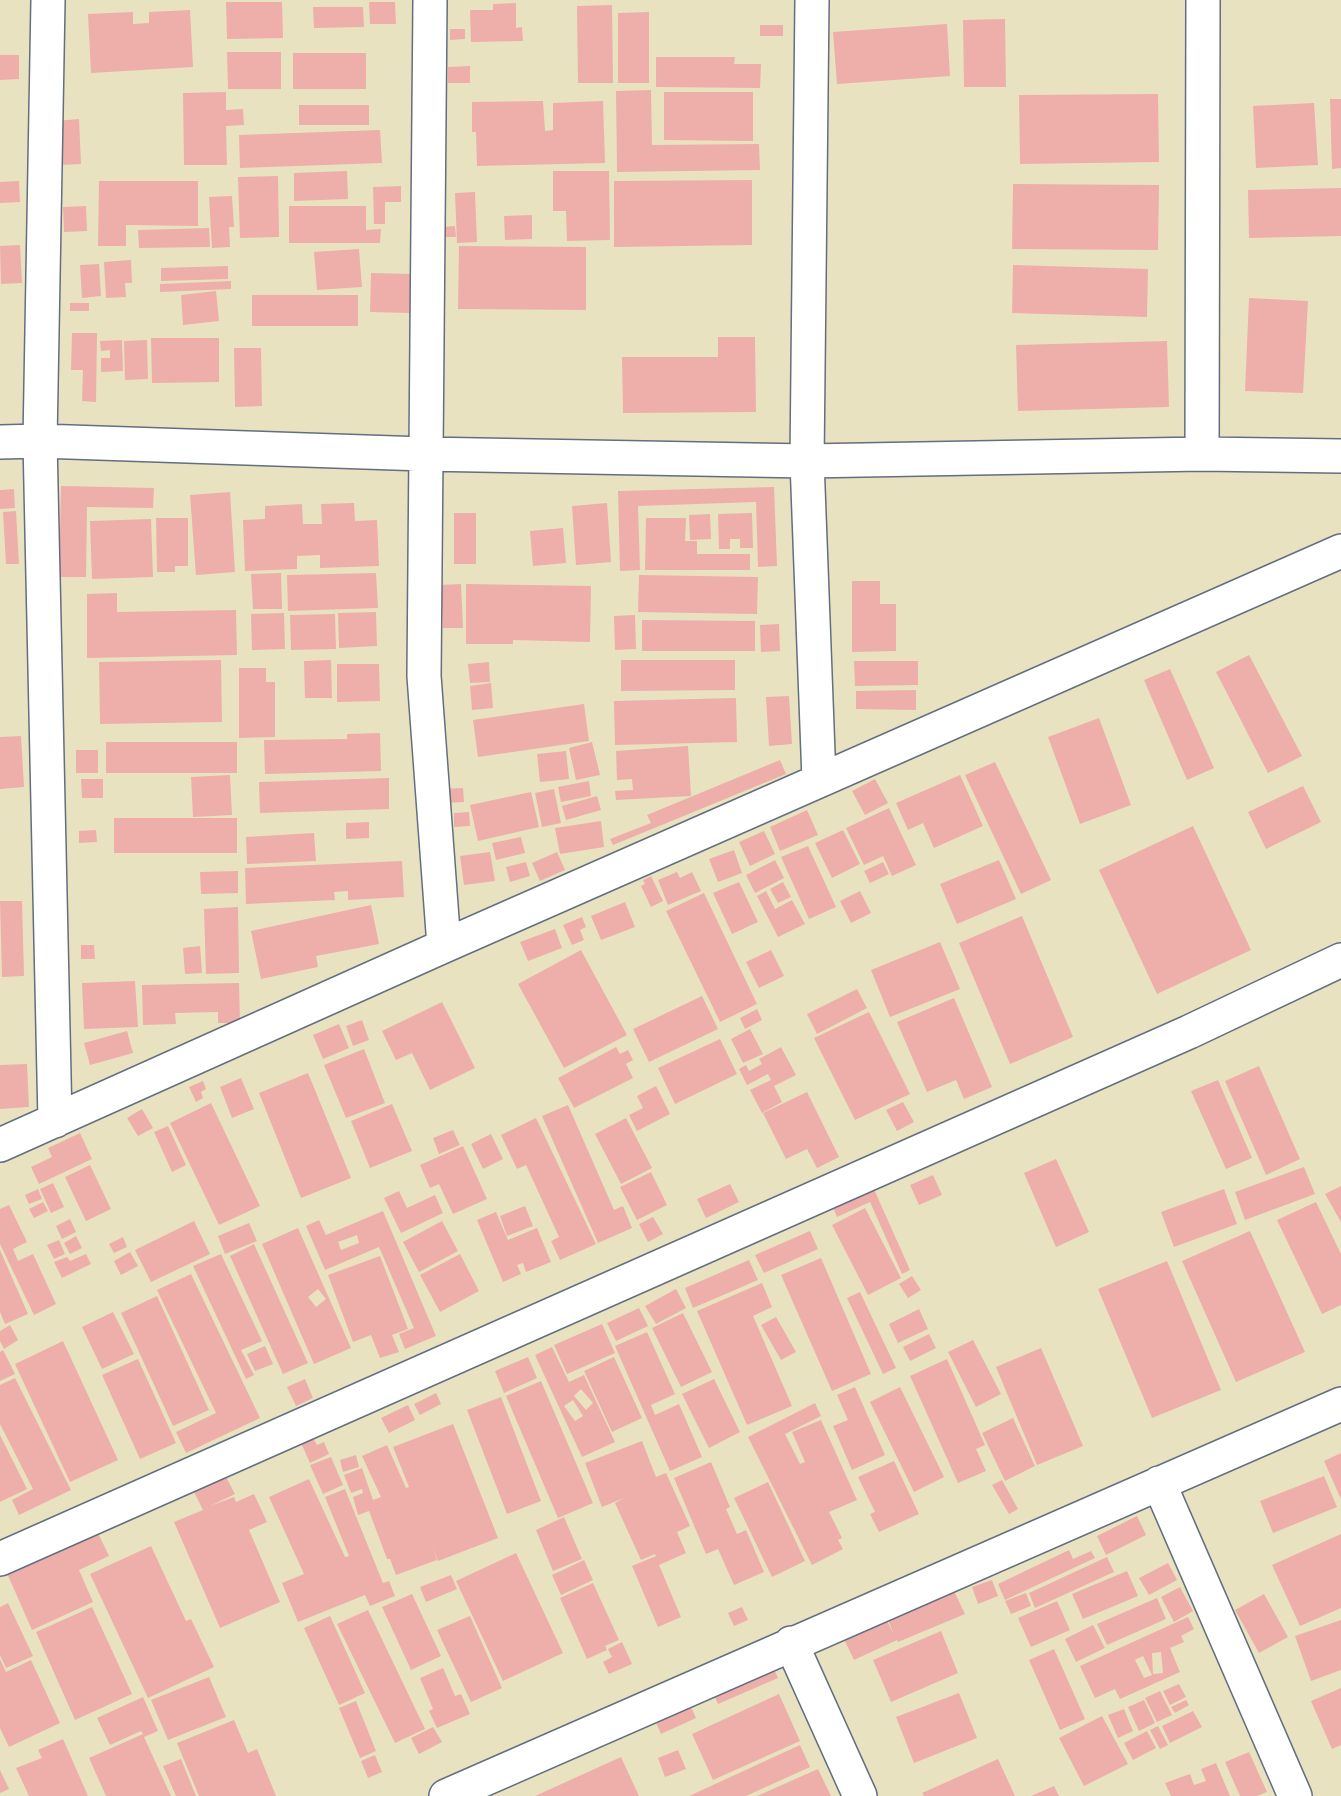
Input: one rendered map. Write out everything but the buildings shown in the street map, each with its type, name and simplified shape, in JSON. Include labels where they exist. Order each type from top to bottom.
[{"type":"street","points":[[48,0],[40,441],[55,1121]]},
{"type":"street","points":[[430,0],[424,454],[424,676],[444,946]]},
{"type":"street","points":[[812,0],[807,461],[819,780]]},
{"type":"street","points":[[1202,454],[1203,0]]},
{"type":"street","points":[[0,442],[40,441],[424,454],[807,461],[1202,454],[1341,456]]},
{"type":"street","points":[[0,1145],[444,946],[1341,551]]},
{"type":"street","points":[[0,1559],[1168,1042],[1341,960]]},
{"type":"street","points":[[466,1792],[791,1643],[1341,1404]]},
{"type":"street","points":[[1159,1483],[1295,1796]]},
{"type":"street","points":[[791,1643],[860,1796]]}]
